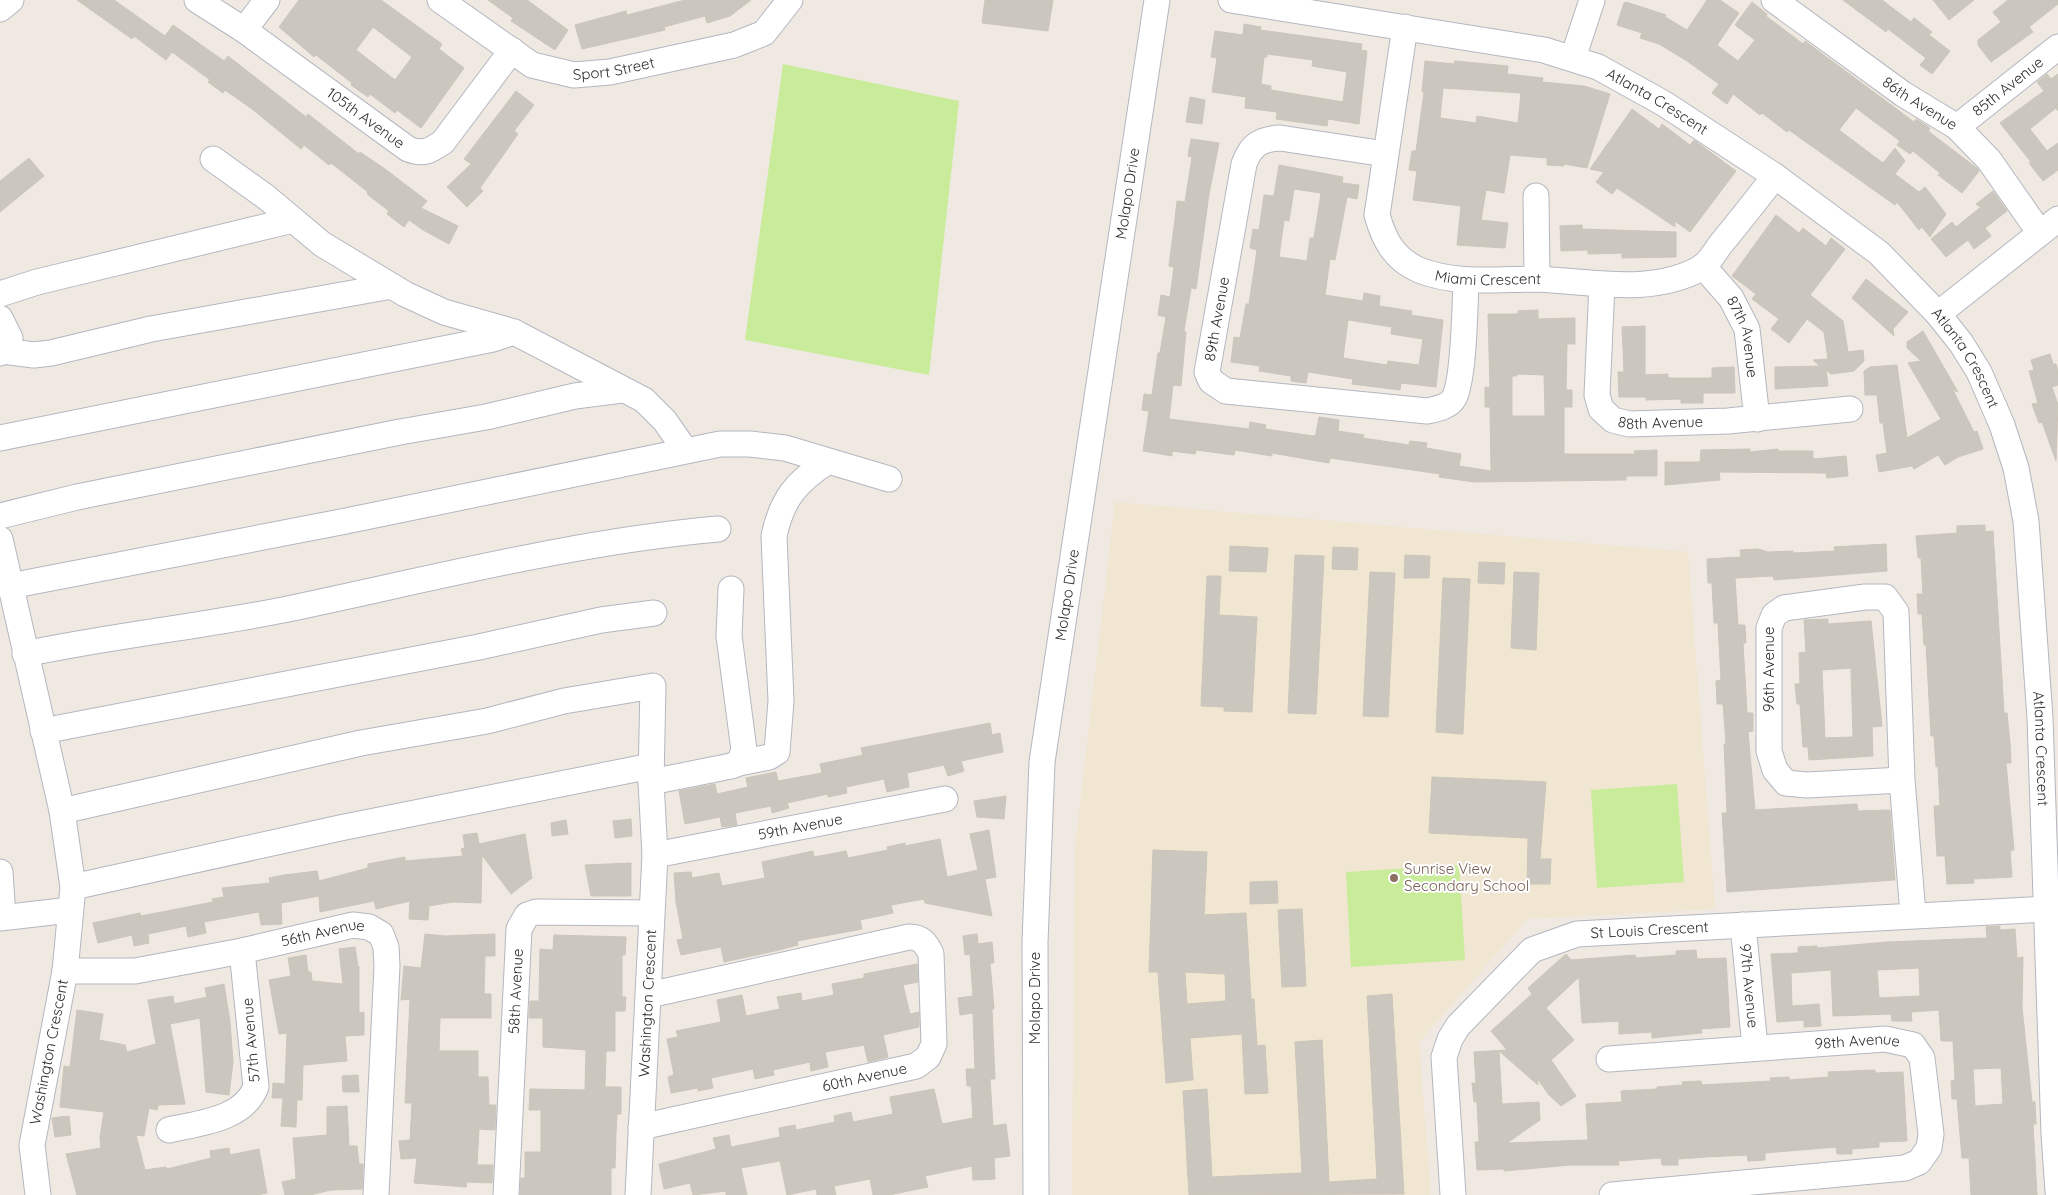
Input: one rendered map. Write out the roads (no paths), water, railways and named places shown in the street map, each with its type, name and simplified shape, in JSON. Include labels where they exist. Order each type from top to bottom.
[{"type":"street","points":[[0,9],[11,0]]},
{"type":"street","name":"105th Avenue","points":[[197,0],[244,30],[408,149],[420,154],[431,151],[443,142],[512,50]]},
{"type":"street","points":[[244,30],[267,0]]},
{"type":"street","name":"Sport Street","points":[[451,3],[532,65],[574,76],[610,72],[734,45],[764,32],[790,0]]},
{"type":"street","name":"Molapo Drive","points":[[1036,1195],[1035,942],[1042,762],[1157,0]]},
{"type":"street","name":"Atlanta Crescent","points":[[1231,0],[1544,50],[1598,66],[1663,103],[1775,176],[1879,253],[1938,314],[1961,343],[1979,372],[2002,425],[2016,468],[2026,521],[2049,716],[2048,909],[2054,1134],[2058,1192]]},
{"type":"street","points":[[1573,58],[1592,0]]},
{"type":"street","name":"86th Avenue","points":[[1774,0],[1903,94],[1958,127],[2049,226]]},
{"type":"street","name":"Miami Crescent","points":[[1405,27],[1377,215],[1383,236],[1396,255],[1419,270],[1466,281],[1537,280],[1602,284],[1660,282],[1679,278],[1703,266],[1775,176]]},
{"type":"street","name":"85th Avenue","points":[[1958,127],[2058,47]]},
{"type":"street","name":"89th Avenue","points":[[1385,154],[1280,138],[1266,138],[1256,143],[1248,154],[1242,173],[1207,372],[1211,381],[1226,391],[1427,411],[1443,407],[1454,399],[1459,381],[1466,281]]},
{"type":"street","points":[[213,159],[322,244],[392,286],[444,312],[514,332],[653,407],[685,450]]},
{"type":"street","points":[[1536,196],[1537,280]]},
{"type":"street","points":[[0,294],[47,280],[293,220]]},
{"type":"street","points":[[1938,314],[2049,226]]},
{"type":"street","name":"87th Avenue","points":[[1703,266],[1731,298],[1747,329],[1757,419]]},
{"type":"street","name":"88th Avenue","points":[[1602,284],[1597,395],[1601,409],[1613,420],[1629,424],[1757,419],[1850,409]]},
{"type":"street","points":[[0,318],[10,338],[2,352],[34,355],[51,353],[151,329],[392,286]]},
{"type":"street","points":[[0,438],[493,339],[514,332]]},
{"type":"street","points":[[0,516],[77,496],[400,432],[486,418],[575,396],[622,390]]},
{"type":"street","points":[[10,586],[346,521],[720,444],[750,444],[785,448],[889,479]]},
{"type":"street","points":[[0,872],[2,918],[340,828],[651,774],[739,763],[769,757],[777,752],[781,701],[774,536],[779,515],[788,497],[798,484],[827,462]]},
{"type":"street","points":[[25,654],[86,641],[172,630],[281,610],[522,559],[652,536],[718,529]]},
{"type":"street","name":"Washington Crescent","points":[[0,539],[42,731],[62,811],[72,898],[65,971],[32,1145],[38,1195]]},
{"type":"street","points":[[731,589],[729,636],[744,750],[739,763]]},
{"type":"street","name":"96th Avenue","points":[[1902,780],[1807,785],[1786,783],[1775,770],[1769,751],[1769,628],[1774,615],[1784,608],[1865,597],[1885,597],[1896,612],[1902,780],[1912,914]]},
{"type":"street","points":[[42,731],[479,647],[601,620],[654,613]]},
{"type":"street","name":"Washington Crescent","points":[[62,811],[361,743],[487,721],[564,701],[653,686],[651,810],[655,855],[638,1195]]},
{"type":"street","name":"59th Avenue","points":[[655,855],[945,799]]},
{"type":"street","name":"St Louis Crescent","points":[[1453,1195],[1444,1057],[1450,1039],[1458,1026],[1532,950],[1577,934],[1912,914],[2048,909]]},
{"type":"street","name":"58th Avenue","points":[[506,1195],[519,929],[527,915],[536,912],[651,913]]},
{"type":"street","name":"56th Avenue","points":[[65,971],[135,971],[242,950],[353,925],[369,927],[381,934],[386,947],[387,966],[376,1195]]},
{"type":"street","name":"97th Avenue","points":[[1742,925],[1755,1047]]},
{"type":"street","name":"60th Avenue","points":[[641,1126],[916,1066],[928,1057],[934,1044],[931,954],[926,944],[917,937],[909,937],[649,995]]},
{"type":"street","name":"57th Avenue","points":[[169,1130],[224,1117],[243,1107],[252,1099],[256,1088],[242,950]]},
{"type":"street","name":"98th Avenue","points":[[1609,1060],[1755,1047],[1886,1039],[1913,1045],[1922,1058],[1931,1134],[1929,1148],[1919,1162],[1905,1168],[1612,1195]]},
{"type":"place","name":"Sunrise View Secondary School","points":[[1394,878]]}]
